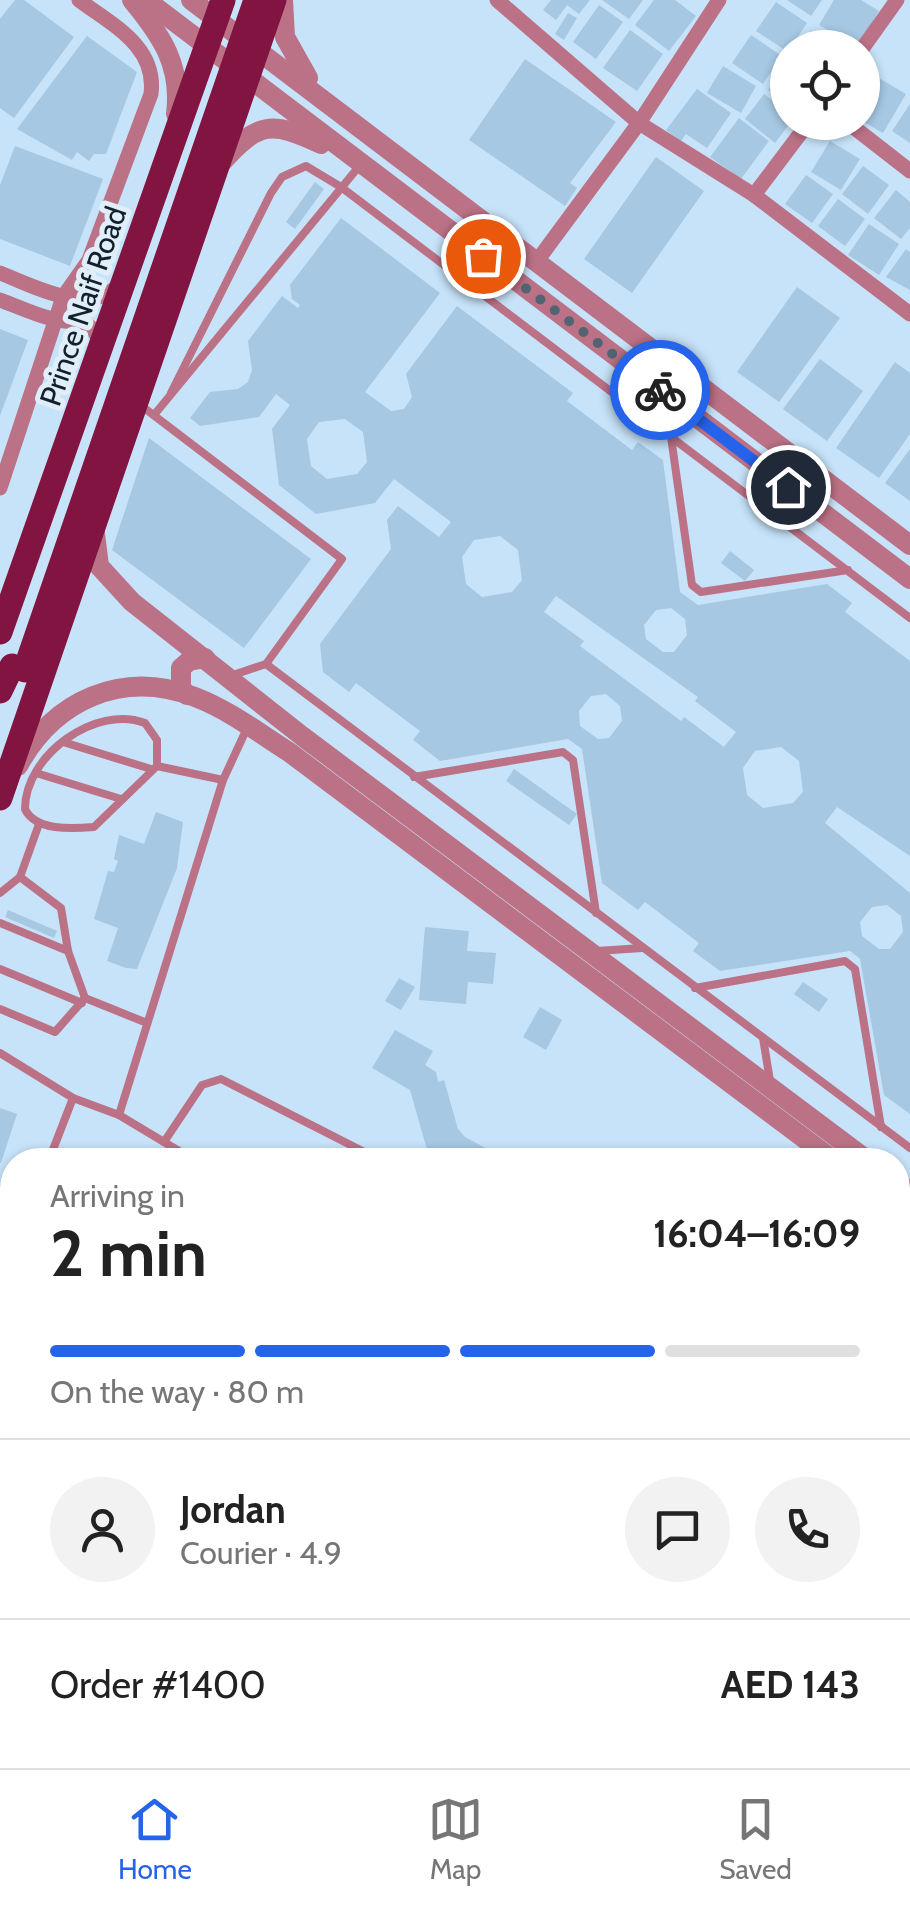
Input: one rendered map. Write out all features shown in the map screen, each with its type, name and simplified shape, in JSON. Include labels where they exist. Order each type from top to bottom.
[{"type":"main road","points":[[0,798],[18,668],[237,0]]},
{"type":"main road","points":[[0,691],[18,668],[256,0]]},
{"type":"main road","points":[[0,798],[94,526],[145,408],[201,216],[274,0]]},
{"type":"main road","name":"Prince Naif Road","points":[[0,632],[220,9]]},
{"type":"main road","points":[[153,204],[174,182],[190,174],[203,182],[201,216]]},
{"type":"street","points":[[0,488],[55,320],[64,297],[90,260],[152,80],[144,54],[134,41],[79,0]]},
{"type":"street","points":[[132,0],[160,34],[176,70],[172,146]]},
{"type":"street","points":[[146,0],[910,579]]},
{"type":"street","points":[[191,0],[220,9],[258,50],[910,546]]},
{"type":"street","points":[[283,0],[290,52],[328,103]]},
{"type":"street","points":[[497,0],[638,123],[754,195],[910,314]]},
{"type":"street","points":[[877,30],[900,0],[910,6]]},
{"type":"street","points":[[537,261],[638,123],[715,2]]},
{"type":"street","points":[[217,168],[246,136],[280,127],[361,163]]},
{"type":"street","points":[[754,195],[795,140]]},
{"type":"street","points":[[870,140],[910,171]]},
{"type":"street","points":[[0,273],[64,297],[102,297],[126,278]]},
{"type":"street","points":[[0,300],[55,320],[72,319],[91,326],[101,354]]},
{"type":"street","points":[[94,526],[99,566],[132,602],[851,1148]]},
{"type":"street","points":[[187,695],[181,688],[181,668],[189,661],[206,658]]},
{"type":"street","points":[[0,798],[24,753],[65,708],[108,689],[155,688],[187,695],[290,752],[817,1148]]},
{"type":"lane","points":[[228,675],[266,664],[342,559],[145,408],[172,393],[361,163]]},
{"type":"lane","points":[[172,393],[238,254],[282,177],[306,166],[342,187],[908,614]]},
{"type":"lane","points":[[671,437],[692,585],[701,592],[848,570]]},
{"type":"lane","points":[[266,664],[910,1148]]},
{"type":"lane","points":[[132,718],[152,730],[154,767],[94,827],[39,824],[25,809],[36,773],[63,742],[98,720],[132,718]]},
{"type":"lane","points":[[119,1115],[222,780],[248,726]]},
{"type":"lane","points":[[63,742],[154,767],[222,780]]},
{"type":"lane","points":[[414,776],[563,752],[574,760],[596,913]]},
{"type":"lane","points":[[36,773],[121,799]]},
{"type":"lane","points":[[0,893],[20,878],[39,824]]},
{"type":"lane","points":[[20,878],[61,908],[68,951],[84,1001]]},
{"type":"lane","points":[[0,923],[68,951]]},
{"type":"lane","points":[[622,952],[628,937]]},
{"type":"lane","points":[[586,950],[622,952],[642,948]]},
{"type":"lane","points":[[696,988],[845,962],[856,969],[881,1127]]},
{"type":"lane","points":[[0,969],[148,1023]]},
{"type":"lane","points":[[0,1009],[56,1032],[84,1001]]},
{"type":"lane","points":[[763,1038],[768,1078],[778,1093]]},
{"type":"lane","points":[[0,1053],[73,1098],[119,1115],[174,1148]]},
{"type":"lane","points":[[164,1142],[202,1086],[222,1079],[357,1148]]},
{"type":"lane","points":[[54,1148],[73,1098]]},
{"type":"building","points":[[15,0],[24,0],[74,37],[14,118],[0,108],[0,19]]},
{"type":"building","points":[[551,0],[590,0],[579,14],[567,5],[556,20],[543,10]]},
{"type":"building","points":[[602,0],[643,0],[629,19]]},
{"type":"building","points":[[654,0],[675,0],[696,16],[669,51],[635,25]]},
{"type":"building","points":[[787,0],[822,0],[811,16]]},
{"type":"building","points":[[834,0],[861,0],[879,11],[867,30],[828,30],[819,25]]},
{"type":"building","points":[[776,2],[807,23],[802,30],[770,30],[770,40],[756,31]]},
{"type":"building","points":[[599,5],[623,22],[596,59],[573,42]]},
{"type":"building","points":[[568,13],[577,18],[564,40],[555,34]]},
{"type":"building","points":[[630,30],[663,54],[637,91],[603,68]]},
{"type":"building","points":[[751,35],[770,48],[770,74],[763,84],[732,63]]},
{"type":"building","points":[[87,36],[137,72],[106,154],[94,154],[89,161],[77,152],[72,160],[17,129]]},
{"type":"building","points":[[525,59],[616,122],[570,183],[577,188],[565,206],[469,140]]},
{"type":"building","points":[[723,66],[756,86],[741,113],[707,93]]},
{"type":"building","points":[[880,79],[906,94],[883,133],[880,131]]},
{"type":"building","points":[[697,89],[731,113],[707,148],[686,134],[681,141],[666,130]]},
{"type":"building","points":[[764,94],[770,98],[770,139],[745,119]]},
{"type":"building","points":[[910,104],[910,143],[892,131]]},
{"type":"building","points":[[739,118],[769,141],[741,179],[710,157]]},
{"type":"building","points":[[830,141],[860,159],[841,190],[811,172]]},
{"type":"building","points":[[15,146],[103,179],[70,266],[0,239],[0,185]]},
{"type":"building","points":[[656,157],[704,191],[632,293],[584,259]]},
{"type":"building","points":[[863,166],[889,185],[868,214],[842,194]]},
{"type":"building","points":[[806,175],[833,194],[812,223],[785,204]]},
{"type":"building","points":[[315,182],[324,189],[295,229],[286,222]]},
{"type":"building","points":[[896,190],[910,202],[910,228],[901,239],[874,218]]},
{"type":"building","points":[[838,199],[865,219],[845,246],[818,226]]},
{"type":"building","points":[[341,218],[440,293],[365,392],[391,411],[404,409],[412,397],[406,374],[457,306],[573,393],[567,401],[632,450],[638,442],[663,460],[680,592],[698,605],[827,584],[852,603],[845,612],[910,661],[910,856],[837,807],[825,823],[910,893],[910,1114],[884,1095],[860,959],[850,951],[720,971],[693,951],[699,943],[645,902],[638,910],[602,883],[582,749],[568,739],[440,761],[413,740],[420,731],[356,683],[349,692],[323,672],[320,644],[391,549],[387,520],[398,506],[439,537],[451,522],[394,479],[375,503],[316,514],[279,485],[272,429],[290,405],[276,394],[259,417],[200,426],[190,418],[210,392],[238,389],[248,382],[252,370],[248,341],[282,296],[298,308],[300,305],[292,299],[290,285]],"holes":[[[345,419],[363,432],[367,462],[357,474],[327,479],[311,466],[307,439],[319,422]],[[500,536],[518,550],[522,580],[512,592],[482,597],[466,584],[462,557],[474,540]],[[556,596],[698,697],[695,701],[736,732],[724,747],[684,717],[681,721],[580,646],[584,641],[544,612]],[[671,608],[685,619],[687,635],[674,652],[663,652],[646,639],[644,625],[656,610]],[[606,694],[620,706],[622,721],[609,738],[598,739],[580,726],[579,711],[591,696]],[[781,747],[799,761],[803,792],[793,803],[763,808],[747,795],[743,768],[755,751]],[[887,905],[901,916],[903,932],[890,949],[879,949],[862,936],[860,922],[872,907]]]},
{"type":"building","points":[[869,224],[899,244],[879,275],[848,255]]},
{"type":"building","points":[[906,249],[910,252],[910,290],[886,277]]},
{"type":"building","points":[[797,287],[840,318],[779,402],[737,372]]},
{"type":"building","points":[[0,329],[28,340],[0,416]]},
{"type":"building","points":[[820,359],[863,391],[827,441],[783,409]]},
{"type":"building","points":[[895,362],[910,373],[910,434],[879,478],[836,448]]},
{"type":"building","points":[[149,438],[311,559],[244,648],[112,550]]},
{"type":"building","points":[[910,449],[910,501],[885,483]]},
{"type":"building","points":[[730,551],[754,570],[745,581],[721,563]]},
{"type":"building","points":[[514,769],[577,814],[569,825],[506,781]]},
{"type":"building","points":[[156,812],[183,822],[177,868],[137,969],[126,968],[107,961],[118,928],[94,919],[108,871],[114,872],[118,861],[114,859],[119,835],[144,844]]},
{"type":"building","points":[[8,910],[57,931],[54,938],[5,917]]},
{"type":"building","points":[[425,927],[469,931],[467,951],[496,953],[493,984],[468,982],[466,1004],[419,1000]]},
{"type":"building","points":[[399,978],[415,987],[401,1010],[385,1001]]},
{"type":"building","points":[[803,982],[828,999],[819,1012],[794,994]]},
{"type":"building","points":[[540,1007],[562,1020],[546,1050],[523,1037]]},
{"type":"building","points":[[395,1030],[433,1051],[425,1065],[436,1072],[438,1082],[444,1080],[458,1129],[486,1148],[427,1148],[410,1090],[372,1068]]},
{"type":"building","points":[[0,1108],[17,1114],[6,1148],[0,1148]]},
{"type":"way so far","points":[[483,256],[660,390]]},
{"type":"route","points":[[660,390],[788,487]]}]
